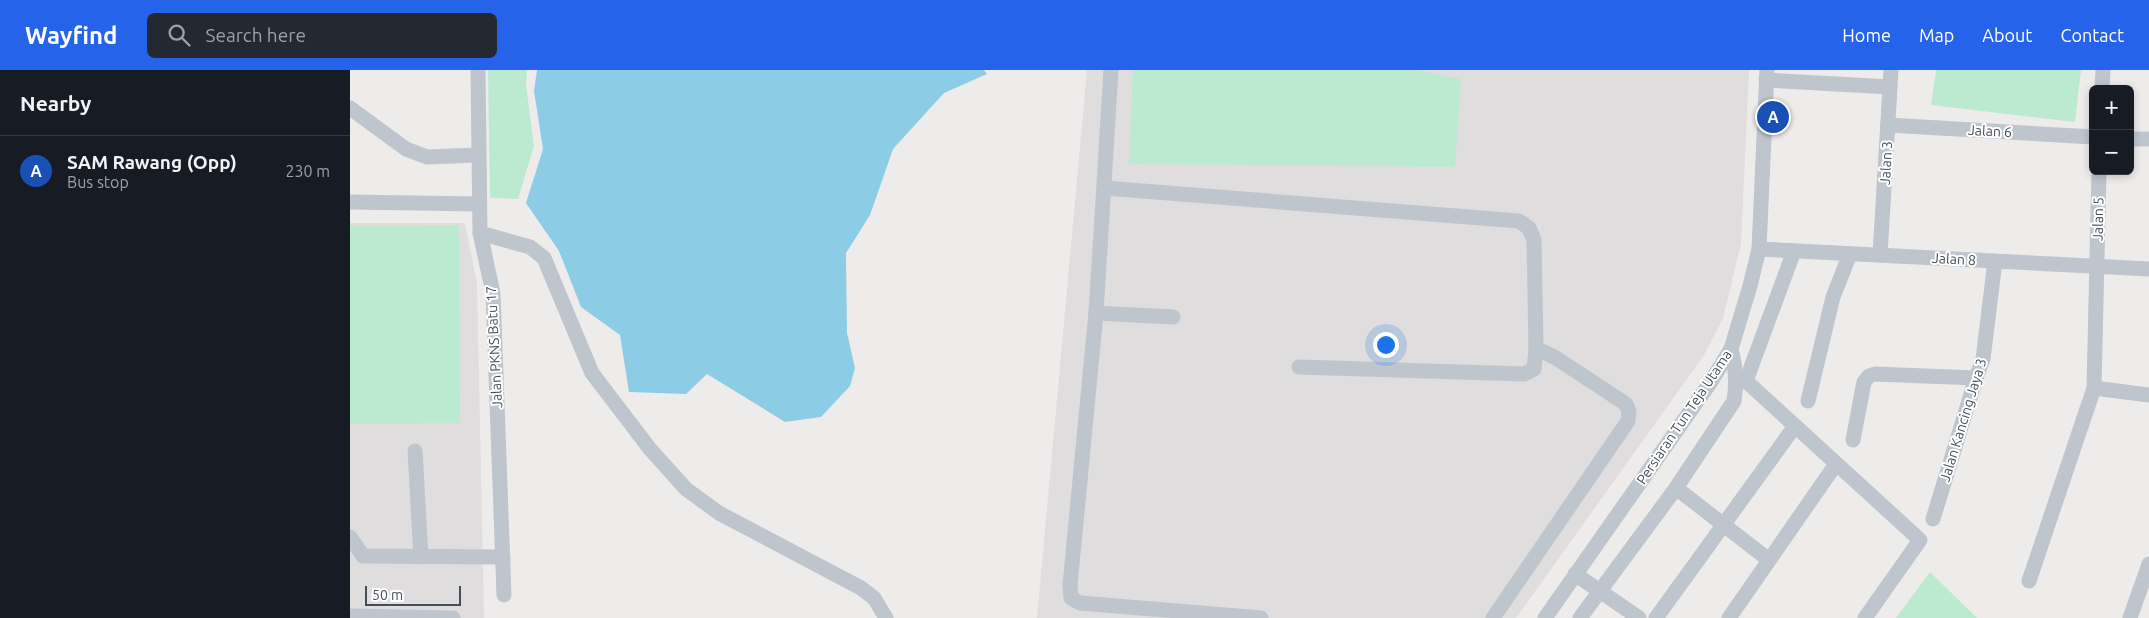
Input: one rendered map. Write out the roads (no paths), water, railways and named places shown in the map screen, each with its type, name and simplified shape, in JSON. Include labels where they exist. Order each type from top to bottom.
[{"type":"street","name":"Jalan PKNS Batu 17","points":[[478,70],[480,233],[493,293],[504,595]]},
{"type":"street","points":[[1111,70],[1096,313],[1070,585],[1071,598],[1080,603],[1261,618]]},
{"type":"street","name":"Jalan 3","points":[[1880,255],[1891,70]]},
{"type":"street","points":[[2102,85],[2103,70]]},
{"type":"street","points":[[1766,75],[1890,87]]},
{"type":"street","name":"Persiaran Tun Teja Utama","points":[[1545,618],[1710,383],[1731,349],[1759,249],[1766,75]]},
{"type":"street","points":[[350,108],[406,149],[427,156],[478,155]]},
{"type":"street","name":"Jalan 6","points":[[1888,125],[2089,137]]},
{"type":"street","points":[[2134,139],[2149,139]]},
{"type":"street","name":"Jalan 5","points":[[2029,581],[2094,388],[2099,175]]},
{"type":"street","points":[[1105,188],[1519,222],[1529,228],[1534,240],[1536,348],[1534,369],[1524,374],[1299,368]]},
{"type":"street","points":[[350,202],[479,204]]},
{"type":"street","points":[[480,233],[530,246],[544,258],[592,373],[650,449],[686,489],[719,513],[861,588],[874,598],[886,618]]},
{"type":"street","name":"Jalan 8","points":[[1759,249],[2149,269]]},
{"type":"street","points":[[1580,618],[1676,488],[1734,401],[1794,251]]},
{"type":"street","points":[[1808,401],[1834,297],[1850,254]]},
{"type":"street","name":"Jalan Kancing Jaya 3","points":[[1934,518],[1983,359],[1995,261]]},
{"type":"street","points":[[1096,313],[1173,317]]},
{"type":"street","points":[[1493,618],[1628,421],[1629,411],[1626,404],[1556,358],[1536,348]]},
{"type":"street","points":[[1731,349],[1741,384],[1795,426],[1920,540],[1865,618]]},
{"type":"street","points":[[1853,440],[1864,382],[1869,376],[1875,374],[1976,378]]},
{"type":"street","points":[[2094,388],[2149,395]]},
{"type":"street","points":[[1656,618],[1795,426]]},
{"type":"street","points":[[416,452],[420,556]]},
{"type":"street","points":[[1728,618],[1836,464]]},
{"type":"street","points":[[1676,488],[1769,560]]},
{"type":"street","points":[[353,546],[362,556],[503,557]]},
{"type":"street","points":[[2130,618],[2149,564]]},
{"type":"street","points":[[1575,574],[1639,618]]},
{"type":"street","points":[[350,616],[453,618]]},
{"type":"water","points":[[537,70],[984,70],[987,74],[944,93],[893,149],[870,215],[846,253],[847,333],[855,368],[850,386],[821,417],[785,422],[707,374],[686,394],[629,392],[620,335],[581,307],[559,251],[526,203],[543,149],[534,91]]},
{"type":"place","name":"SAM Rawang (Opp)","points":[[1773,117]]}]
